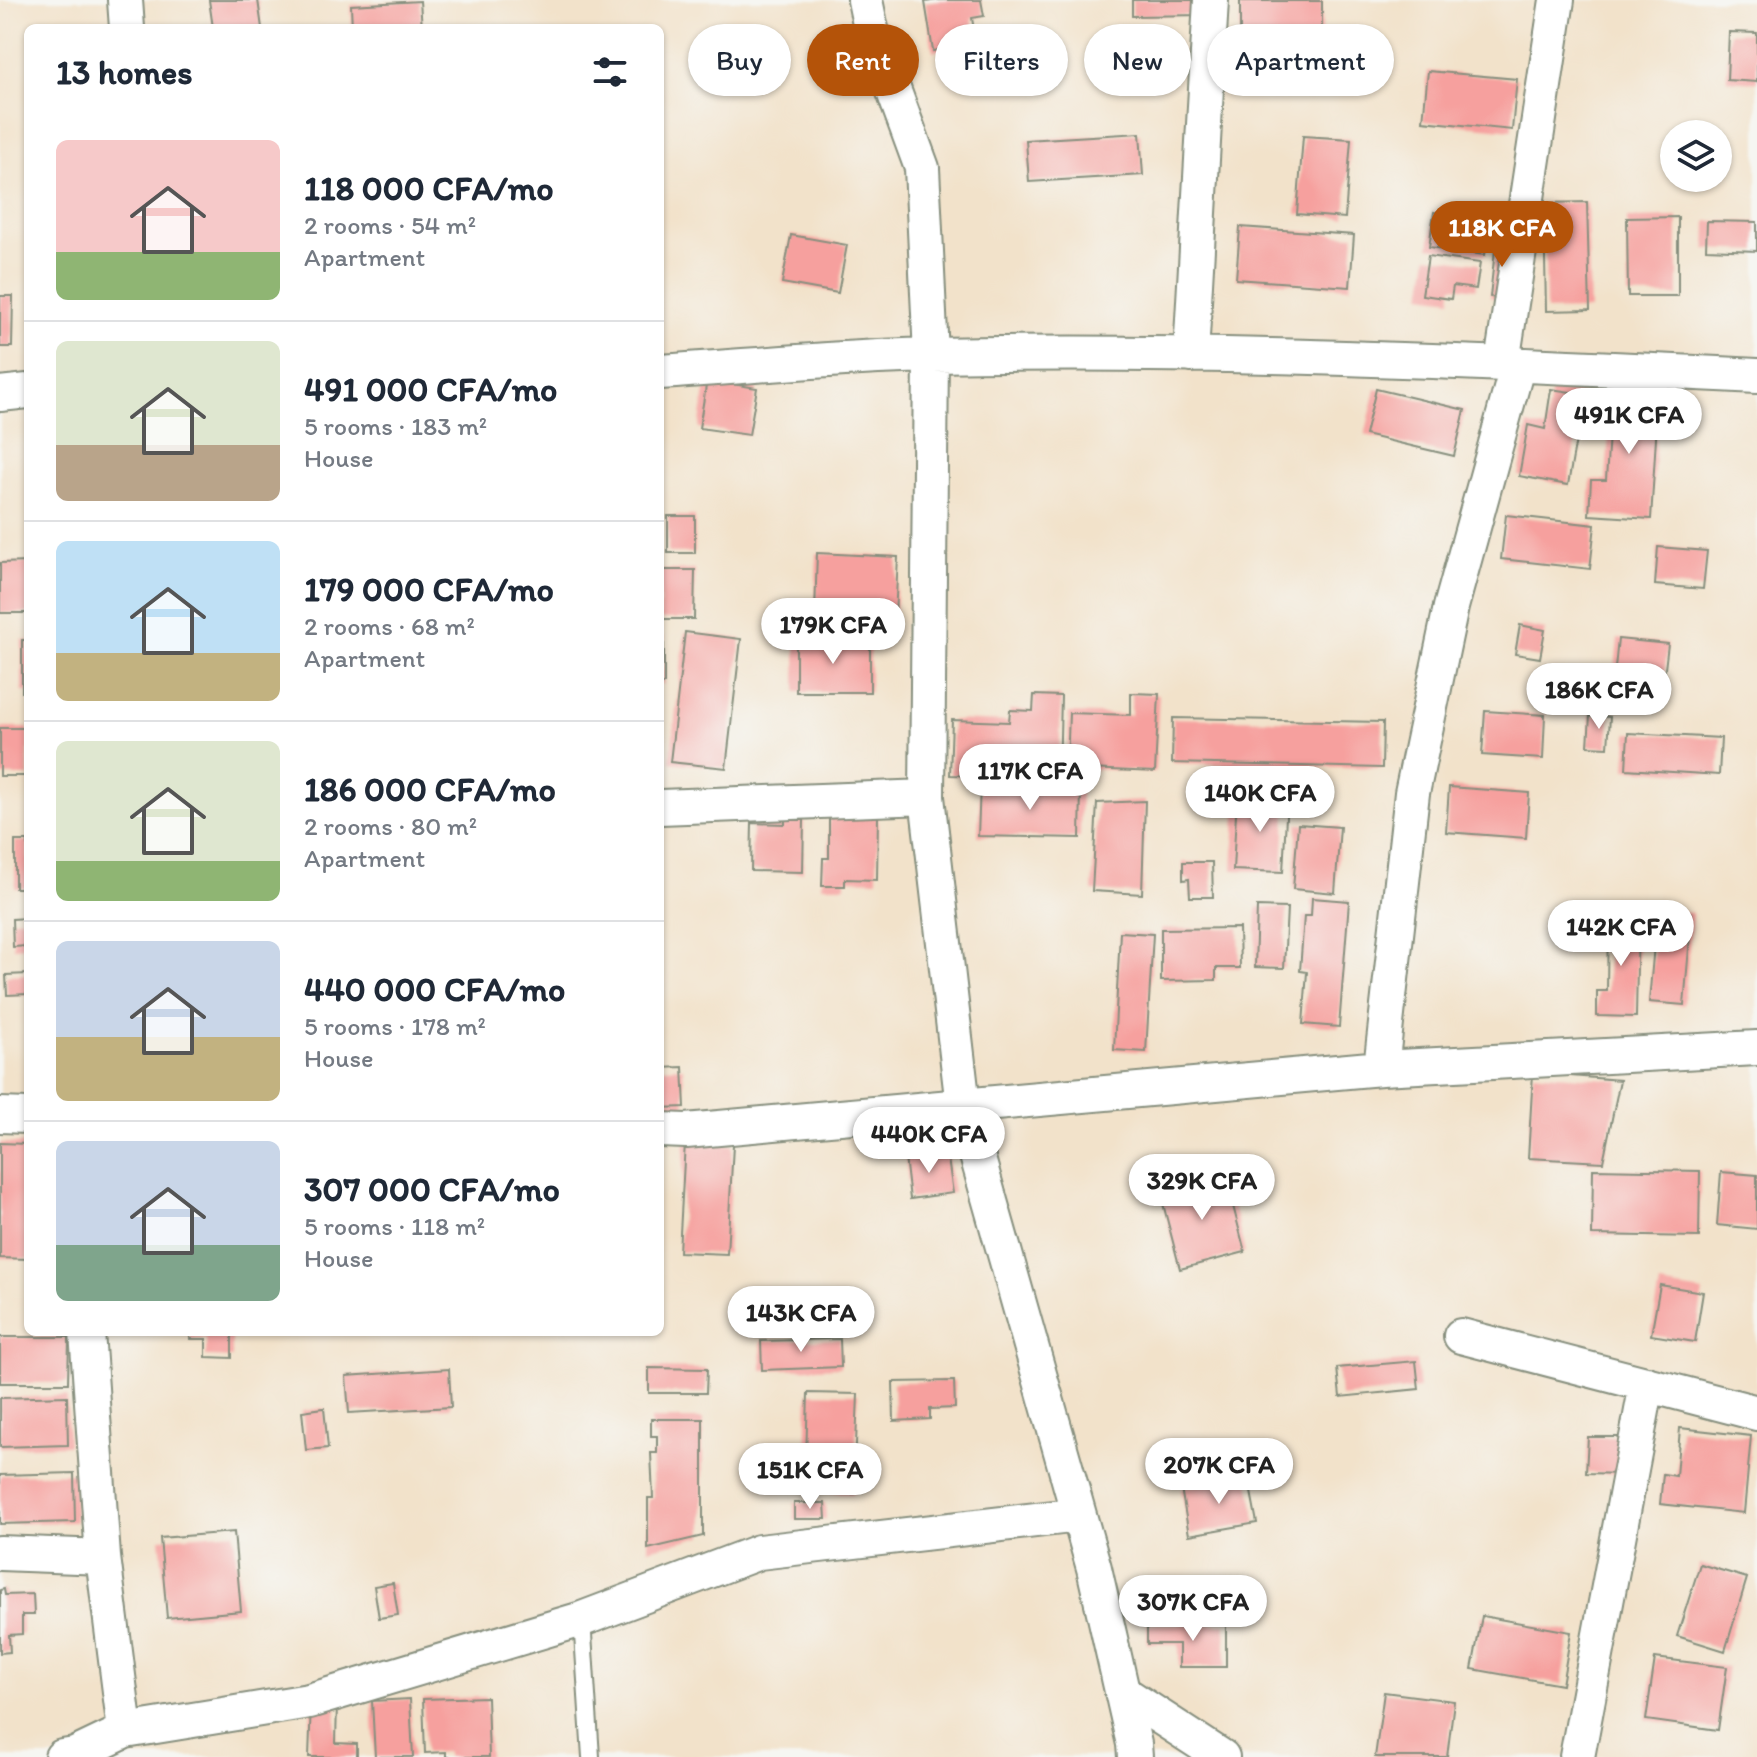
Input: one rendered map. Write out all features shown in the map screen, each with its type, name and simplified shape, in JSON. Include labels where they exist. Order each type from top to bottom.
[{"type":"street","points":[[125,0],[127,24]]},
{"type":"street","points":[[865,0],[871,29],[922,168],[931,355],[927,797],[963,1106],[1094,1568],[1135,1757]]},
{"type":"street","points":[[1191,355],[1211,0]]},
{"type":"street","points":[[1381,1068],[1412,793],[1451,607],[1510,363],[1557,0]]},
{"type":"street","points":[[664,372],[931,355],[1191,355],[1510,363],[1757,376]]},
{"type":"street","points":[[0,394],[24,391]]},
{"type":"street","points":[[664,807],[927,797]]},
{"type":"street","points":[[664,1130],[686,1131],[1381,1068],[1757,1048]]},
{"type":"street","points":[[0,1115],[24,1116]]},
{"type":"street","points":[[87,1336],[103,1557],[125,1731]]},
{"type":"street","points":[[1461,1336],[1757,1413]]},
{"type":"street","points":[[1577,1757],[1647,1384]]},
{"type":"street","points":[[71,1756],[125,1731],[309,1701],[582,1619],[759,1552],[1079,1515]]},
{"type":"street","points":[[0,1553],[103,1557]]},
{"type":"street","points":[[1122,1692],[1222,1757]]},
{"type":"lane","points":[[582,1619],[591,1757]]},
{"type":"building","points":[[209,0],[258,0],[261,24],[212,24]]},
{"type":"building","points":[[981,0],[984,16],[972,18],[973,24],[935,24],[933,51],[925,2]]},
{"type":"building","points":[[1132,0],[1206,0],[1206,15],[1132,16]]},
{"type":"building","points":[[420,1],[422,24],[352,24],[351,5]]},
{"type":"building","points":[[1240,1],[1322,1],[1322,24],[1240,24]]},
{"type":"building","points":[[1729,32],[1757,33],[1757,82],[1727,80]]},
{"type":"building","points":[[1428,71],[1517,79],[1512,130],[1423,121]]},
{"type":"building","points":[[1140,133],[1143,175],[1029,182],[1026,140]]},
{"type":"building","points":[[1303,136],[1351,139],[1345,218],[1297,214]]},
{"type":"building","points":[[1587,202],[1590,310],[1546,311],[1544,203]]},
{"type":"building","points":[[1434,212],[1490,220],[1485,255],[1429,247]]},
{"type":"building","points":[[1678,217],[1678,296],[1628,296],[1627,218]]},
{"type":"building","points":[[1707,221],[1757,222],[1757,251],[1706,249]]},
{"type":"building","points":[[1240,227],[1354,235],[1350,287],[1236,279]]},
{"type":"building","points":[[791,235],[847,245],[838,293],[782,283]]},
{"type":"building","points":[[1496,240],[1515,241],[1508,300],[1490,297]]},
{"type":"building","points":[[1428,256],[1480,263],[1476,289],[1453,286],[1451,299],[1422,295]]},
{"type":"building","points":[[0,296],[13,296],[12,347],[0,347]]},
{"type":"building","points":[[707,380],[757,388],[749,435],[699,428]]},
{"type":"building","points":[[1612,386],[1659,388],[1651,519],[1589,515],[1591,480],[1606,480]]},
{"type":"building","points":[[1376,389],[1465,410],[1454,456],[1365,435]]},
{"type":"building","points":[[1551,389],[1584,394],[1568,485],[1519,476],[1528,425],[1545,429]]},
{"type":"building","points":[[1506,515],[1595,525],[1590,569],[1501,559]]},
{"type":"building","points":[[668,516],[695,516],[695,553],[668,553]]},
{"type":"building","points":[[1658,547],[1707,551],[1703,589],[1655,585]]},
{"type":"building","points":[[817,553],[898,557],[895,617],[815,613]]},
{"type":"building","points":[[24,562],[24,613],[0,613],[0,563]]},
{"type":"building","points":[[664,570],[695,570],[694,619],[664,619]]},
{"type":"building","points":[[1520,625],[1545,630],[1540,658],[1515,654]]},
{"type":"building","points":[[685,632],[741,639],[726,768],[670,762]]},
{"type":"building","points":[[1618,639],[1668,644],[1662,694],[1613,688]]},
{"type":"building","points":[[22,640],[24,640],[24,692]]},
{"type":"building","points":[[796,641],[870,641],[870,692],[796,692]]},
{"type":"building","points":[[1131,693],[1159,694],[1155,772],[1067,768],[1069,713],[1131,715]]},
{"type":"building","points":[[1034,695],[1061,696],[1059,778],[950,775],[952,720],[1009,722],[1010,710],[1033,711]]},
{"type":"building","points":[[1485,711],[1545,715],[1543,759],[1482,755]]},
{"type":"building","points":[[1590,715],[1610,717],[1608,747],[1588,746]]},
{"type":"building","points":[[1173,718],[1383,722],[1382,768],[1172,763]]},
{"type":"building","points":[[0,728],[24,728],[24,776],[0,776]]},
{"type":"building","points":[[1628,733],[1721,738],[1719,775],[1626,769]]},
{"type":"building","points":[[980,785],[1081,788],[1080,838],[978,836]]},
{"type":"building","points":[[1449,787],[1529,793],[1526,838],[1446,832]]},
{"type":"building","points":[[1237,795],[1287,798],[1283,872],[1233,870]]},
{"type":"building","points":[[1145,801],[1142,894],[1092,891],[1097,803]]},
{"type":"building","points":[[829,814],[878,815],[877,880],[845,879],[845,886],[822,886],[823,858],[829,858]]},
{"type":"building","points":[[785,820],[804,820],[803,872],[751,871],[752,823],[785,824]]},
{"type":"building","points":[[1298,824],[1340,827],[1335,893],[1293,889]]},
{"type":"building","points":[[15,841],[24,841],[24,888],[15,888]]},
{"type":"building","points":[[1183,862],[1212,862],[1213,897],[1190,897],[1189,879],[1183,880]]},
{"type":"building","points":[[1312,898],[1349,901],[1339,1027],[1303,1024],[1307,972],[1300,971],[1304,916],[1311,916]]},
{"type":"building","points":[[1257,907],[1287,908],[1284,968],[1255,967]]},
{"type":"building","points":[[1657,910],[1692,913],[1684,1005],[1649,1002]]},
{"type":"building","points":[[1608,914],[1638,915],[1636,1017],[1597,1016],[1597,991],[1607,991]]},
{"type":"building","points":[[24,918],[24,946],[13,947],[12,919]]},
{"type":"building","points":[[1239,928],[1240,968],[1216,968],[1216,980],[1161,981],[1161,929]]},
{"type":"building","points":[[1120,932],[1153,934],[1146,1052],[1114,1050]]},
{"type":"building","points":[[24,974],[24,994],[7,995],[6,975]]},
{"type":"building","points":[[683,1067],[685,1107],[664,1108],[664,1068]]},
{"type":"building","points":[[1533,1073],[1620,1080],[1603,1162],[1528,1158]]},
{"type":"building","points":[[685,1142],[733,1145],[727,1254],[679,1252]]},
{"type":"building","points":[[0,1143],[24,1144],[24,1259],[0,1258]]},
{"type":"building","points":[[947,1152],[953,1193],[910,1199],[905,1157]]},
{"type":"building","points":[[1593,1169],[1700,1171],[1699,1237],[1592,1235]]},
{"type":"building","points":[[1721,1172],[1757,1175],[1757,1229],[1717,1225]]},
{"type":"building","points":[[1225,1175],[1245,1252],[1180,1269],[1160,1192]]},
{"type":"building","points":[[1660,1285],[1703,1292],[1695,1342],[1651,1335]]},
{"type":"building","points":[[190,1336],[232,1336],[232,1358],[206,1357],[206,1339],[190,1339]]},
{"type":"building","points":[[0,1337],[69,1337],[68,1383],[0,1383]]},
{"type":"building","points":[[840,1339],[841,1367],[762,1370],[761,1341]]},
{"type":"building","points":[[1416,1361],[1419,1389],[1340,1397],[1337,1368]]},
{"type":"building","points":[[649,1368],[707,1369],[706,1393],[649,1393]]},
{"type":"building","points":[[449,1369],[451,1407],[349,1413],[346,1376]]},
{"type":"building","points":[[954,1381],[955,1408],[930,1409],[930,1419],[894,1421],[893,1382]]},
{"type":"building","points":[[808,1393],[858,1394],[854,1494],[805,1492]]},
{"type":"building","points":[[67,1396],[68,1445],[0,1447],[0,1398]]},
{"type":"building","points":[[324,1408],[328,1448],[306,1450],[302,1411]]},
{"type":"building","points":[[651,1419],[703,1419],[703,1536],[648,1549],[648,1498],[653,1498],[651,1453],[657,1453],[657,1436],[651,1436]]},
{"type":"building","points":[[1680,1428],[1751,1436],[1744,1513],[1660,1504],[1663,1474],[1676,1476]]},
{"type":"building","points":[[1588,1437],[1624,1437],[1624,1474],[1586,1473]]},
{"type":"building","points":[[74,1473],[75,1522],[0,1524],[0,1475]]},
{"type":"building","points":[[1248,1476],[1257,1523],[1189,1535],[1181,1488]]},
{"type":"building","points":[[794,1503],[825,1503],[826,1519],[794,1519]]},
{"type":"building","points":[[234,1532],[241,1611],[167,1618],[160,1538]]},
{"type":"building","points":[[1700,1564],[1747,1578],[1725,1651],[1677,1636]]},
{"type":"building","points":[[393,1583],[398,1615],[379,1618],[374,1586]]},
{"type":"building","points":[[4,1589],[5,1595],[33,1594],[34,1615],[22,1615],[22,1634],[9,1635],[10,1652],[0,1653],[0,1590]]},
{"type":"building","points":[[1482,1616],[1571,1632],[1562,1685],[1472,1669]]},
{"type":"building","points":[[1147,1624],[1226,1624],[1226,1667],[1179,1667],[1179,1644],[1147,1644]]},
{"type":"building","points":[[1655,1658],[1727,1667],[1718,1730],[1646,1720]]},
{"type":"building","points":[[1384,1692],[1454,1701],[1447,1757],[1375,1757]]},
{"type":"building","points":[[487,1697],[489,1757],[446,1757],[446,1752],[425,1753],[423,1699]]},
{"type":"building","points":[[410,1699],[413,1757],[375,1757],[372,1701]]},
{"type":"building","points":[[311,1702],[337,1703],[336,1743],[357,1744],[357,1757],[309,1757]]}]
